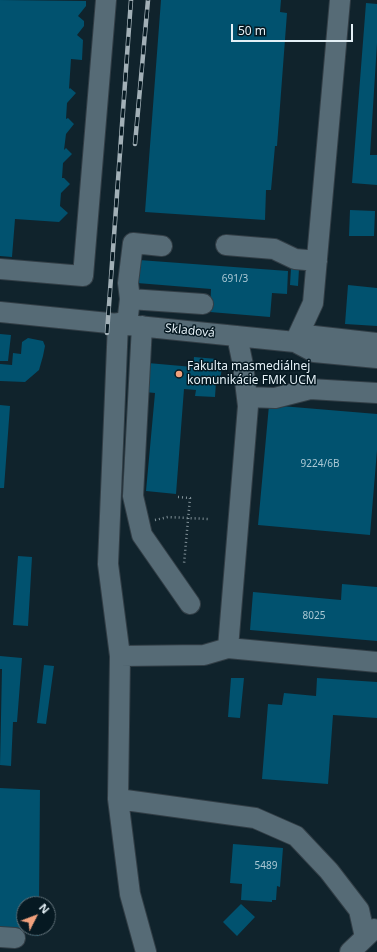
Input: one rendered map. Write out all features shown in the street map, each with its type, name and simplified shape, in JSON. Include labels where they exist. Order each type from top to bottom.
[{"type":"street","points":[[0,269],[83,276],[106,0]]},
{"type":"street","points":[[295,342],[313,303],[340,0]]},
{"type":"street","points":[[146,952],[130,894],[118,799],[120,656],[108,564],[129,324],[130,299],[128,282],[133,243],[162,246]]},
{"type":"street","points":[[226,245],[274,249],[295,259],[316,260]]},
{"type":"street","points":[[130,299],[203,304]]},
{"type":"street","name":"Skladová","points":[[0,312],[295,342],[314,352],[377,358]]},
{"type":"street","points":[[129,324],[133,496],[142,535],[190,604]]},
{"type":"street","points":[[228,648],[248,406],[237,336]]},
{"type":"street","points":[[295,342],[314,336],[377,343]]},
{"type":"street","points":[[247,397],[274,398],[310,389],[377,393]]},
{"type":"street","points":[[120,656],[204,655],[228,648],[377,662]]},
{"type":"street","points":[[118,799],[255,818],[296,836],[330,871],[359,910],[371,932],[350,952]]},
{"type":"path","points":[[178,497],[190,498],[187,539]]},
{"type":"path","points":[[141,527],[153,520],[168,517],[208,519]]},
{"type":"building","points":[[0,0],[86,1],[86,6],[78,16],[84,21],[84,26],[77,35],[83,40],[82,60],[71,59],[69,89],[70,88],[76,93],[67,103],[66,119],[68,118],[74,124],[66,134],[64,150],[66,148],[72,154],[63,163],[62,178],[70,184],[61,193],[60,206],[68,213],[59,222],[15,219],[12,257],[0,256]]},
{"type":"building","points":[[161,0],[281,0],[280,12],[287,13],[277,146],[275,146],[271,190],[266,190],[265,220],[145,212]]},
{"type":"building","points":[[366,3],[377,4],[377,43],[370,155],[377,155],[377,185],[352,183]]},
{"type":"building","points":[[350,210],[375,211],[374,236],[349,236]]},
{"type":"building","points":[[139,260],[288,271],[287,294],[272,293],[270,317],[210,312],[211,289],[137,283]]},
{"type":"building","points":[[291,268],[299,269],[298,286],[290,285]]},
{"type":"building","points":[[348,285],[377,288],[377,326],[345,324]]},
{"type":"building","points":[[0,334],[11,335],[8,361],[0,361]]},
{"type":"building","points":[[28,338],[43,341],[45,346],[39,370],[25,382],[0,381],[0,364],[12,365],[13,353],[21,354],[22,342]]},
{"type":"building","points":[[194,357],[217,359],[217,366],[222,366],[220,382],[216,382],[215,397],[195,396],[196,390],[184,389],[176,494],[146,491],[155,393],[145,392],[148,363],[193,367]]},
{"type":"building","points":[[0,405],[10,406],[4,488],[0,488]]},
{"type":"building","points":[[269,405],[377,414],[377,450],[370,535],[258,525]]},
{"type":"building","points":[[18,556],[32,557],[28,626],[13,625]]},
{"type":"building","points":[[342,584],[377,587],[377,641],[250,630],[253,592],[341,600]]},
{"type":"building","points":[[0,656],[22,658],[17,722],[13,722],[11,766],[0,765],[2,669],[0,669]]},
{"type":"building","points":[[44,665],[54,666],[46,724],[37,723]]},
{"type":"building","points":[[231,678],[244,678],[240,718],[228,717]]},
{"type":"building","points":[[317,678],[377,682],[377,718],[333,715],[328,784],[262,779],[268,704],[282,705],[284,693],[316,696]]},
{"type":"building","points":[[0,788],[40,790],[39,896],[16,896],[16,928],[0,927]]},
{"type":"building","points":[[233,844],[283,848],[280,887],[277,886],[276,900],[272,900],[272,902],[241,900],[242,884],[230,883]]},
{"type":"building","points":[[241,904],[255,917],[237,936],[223,922]]},
{"type":"railway","points":[[107,333],[131,0]]},
{"type":"railway","points":[[135,144],[148,0]]},
{"type":"place","name":"Fakulta masmediálnej komunikácie FMK UCM","points":[[179,374]]}]
